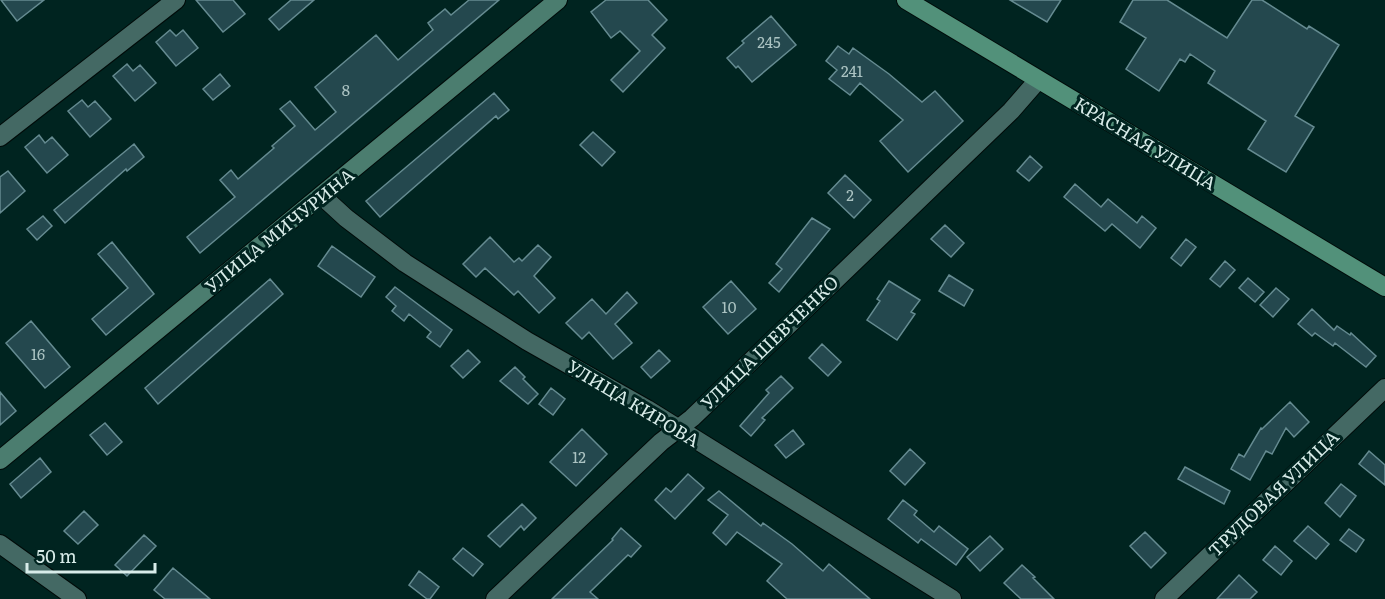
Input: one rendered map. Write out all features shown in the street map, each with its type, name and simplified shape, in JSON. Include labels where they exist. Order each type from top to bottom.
[{"type":"main road","name":"КРАСНАЯ УЛИЦА","points":[[906,0],[1385,288]]},
{"type":"street","points":[[0,138],[176,0]]},
{"type":"street","name":"УЛИЦА МИЧУРИНА","points":[[0,460],[558,0]]},
{"type":"street","name":"УЛИЦА ШЕВЧЕНКО","points":[[495,599],[661,442],[700,410],[1011,111],[1038,80]]},
{"type":"street","name":"УЛИЦА КИРОВА","points":[[322,196],[346,218],[405,263],[527,341],[647,409],[677,430],[952,599]]},
{"type":"street","name":"ТРУДОВАЯ УЛИЦА","points":[[1164,599],[1385,388]]},
{"type":"street","points":[[0,544],[77,599]]},
{"type":"building","points":[[1,0],[44,0],[17,21]]},
{"type":"building","points":[[196,0],[233,0],[245,14],[223,32]]},
{"type":"building","points":[[291,0],[314,0],[279,30],[269,19]]},
{"type":"building","points":[[469,0],[499,0],[200,253],[187,237],[235,197],[220,180],[231,170],[238,179],[274,148],[272,146],[295,126],[280,109],[290,101],[315,130],[336,112],[315,87],[376,35],[398,60],[433,30],[428,23],[445,9],[451,15]]},
{"type":"building","points":[[606,0],[648,0],[667,20],[652,35],[665,48],[623,92],[611,80],[640,51],[620,31],[611,38],[591,12]]},
{"type":"building","points":[[1010,0],[1061,0],[1047,22]]},
{"type":"building","points":[[1133,0],[1167,0],[1227,38],[1252,0],[1262,0],[1307,29],[1309,26],[1339,45],[1295,116],[1314,127],[1286,172],[1248,149],[1266,121],[1208,83],[1215,71],[1190,54],[1185,62],[1180,59],[1159,91],[1126,69],[1146,38],[1120,22]]},
{"type":"building","points":[[771,16],[796,45],[752,82],[738,66],[736,68],[727,58],[744,43],[742,41]]},
{"type":"building","points":[[170,30],[176,36],[183,30],[198,48],[176,66],[156,42]]},
{"type":"building","points":[[838,46],[849,54],[853,48],[922,102],[935,91],[963,121],[908,172],[880,141],[903,120],[860,83],[850,95],[829,79],[837,70],[826,61]]},
{"type":"building","points":[[127,64],[133,71],[140,65],[156,83],[135,101],[113,76]]},
{"type":"building","points":[[220,74],[230,86],[213,100],[203,89]]},
{"type":"building","points":[[494,93],[509,110],[498,119],[496,116],[380,217],[366,201]]},
{"type":"building","points":[[82,100],[88,107],[95,101],[111,119],[90,137],[68,111]]},
{"type":"building","points":[[593,132],[615,152],[602,166],[580,145]]},
{"type":"building","points":[[39,135],[45,143],[52,137],[68,155],[47,173],[25,147]]},
{"type":"building","points":[[134,144],[144,157],[127,171],[126,169],[65,223],[54,210]]},
{"type":"building","points":[[1030,156],[1042,167],[1029,181],[1017,171]]},
{"type":"building","points":[[8,171],[25,191],[0,213],[0,177]]},
{"type":"building","points":[[845,175],[871,200],[854,218],[828,193]]},
{"type":"building","points":[[1075,184],[1101,207],[1108,199],[1137,223],[1142,216],[1156,228],[1140,248],[1112,224],[1105,231],[1064,197]]},
{"type":"building","points":[[43,216],[52,226],[37,240],[27,229]]},
{"type":"building","points":[[812,218],[830,229],[779,292],[769,283],[782,269],[776,264]]},
{"type":"building","points":[[945,225],[964,243],[951,257],[931,239]]},
{"type":"building","points":[[490,237],[514,262],[519,258],[522,261],[538,245],[551,257],[534,276],[555,298],[539,313],[518,291],[514,295],[485,268],[476,277],[463,264]]},
{"type":"building","points":[[1186,239],[1196,247],[1181,266],[1171,258]]},
{"type":"building","points":[[112,242],[154,294],[106,335],[92,319],[128,288],[98,254]]},
{"type":"building","points":[[332,246],[375,277],[361,297],[318,266]]},
{"type":"building","points":[[1225,261],[1235,270],[1220,287],[1210,279]]},
{"type":"building","points":[[949,275],[973,290],[964,306],[939,291]]},
{"type":"building","points":[[1248,278],[1264,292],[1255,302],[1239,288]]},
{"type":"building","points":[[270,279],[283,294],[158,404],[145,388]]},
{"type":"building","points":[[731,281],[756,309],[728,334],[703,307]]},
{"type":"building","points":[[889,281],[920,300],[911,312],[915,314],[897,340],[867,320],[880,301],[877,299]]},
{"type":"building","points":[[395,287],[452,330],[440,347],[427,337],[431,332],[409,314],[404,321],[392,311],[396,306],[386,297]]},
{"type":"building","points":[[1276,288],[1289,299],[1273,317],[1260,305]]},
{"type":"building","points":[[627,292],[637,303],[615,324],[632,343],[613,359],[589,332],[582,339],[566,323],[592,299],[606,314]]},
{"type":"building","points":[[1312,309],[1334,330],[1337,326],[1350,335],[1351,333],[1376,356],[1366,367],[1335,343],[1333,346],[1315,333],[1312,336],[1298,324]]},
{"type":"building","points":[[31,321],[70,367],[45,388],[6,343]]},
{"type":"building","points":[[822,344],[841,362],[828,376],[809,358]]},
{"type":"building","points":[[468,350],[480,362],[463,378],[451,366]]},
{"type":"building","points":[[659,350],[670,361],[651,378],[641,367]]},
{"type":"building","points":[[515,367],[538,394],[528,404],[500,381]]},
{"type":"building","points":[[781,376],[793,388],[762,418],[765,420],[751,436],[740,426],[769,393],[766,390]]},
{"type":"building","points":[[551,388],[565,399],[553,415],[539,404]]},
{"type":"building","points":[[0,392],[16,411],[0,425]]},
{"type":"building","points":[[1290,402],[1309,422],[1294,437],[1286,428],[1272,454],[1266,451],[1250,480],[1231,469],[1239,454],[1244,457],[1261,428]]},
{"type":"building","points":[[105,423],[122,442],[107,455],[90,435]]},
{"type":"building","points":[[582,429],[607,454],[576,486],[550,462]]},
{"type":"building","points":[[793,430],[804,444],[786,458],[775,445]]},
{"type":"building","points":[[910,449],[925,463],[905,485],[890,471]]},
{"type":"building","points":[[1369,451],[1385,465],[1385,485],[1359,464]]},
{"type":"building","points":[[40,458],[51,472],[21,498],[10,484]]},
{"type":"building","points":[[1185,467],[1230,491],[1224,504],[1178,479]]},
{"type":"building","points":[[688,474],[704,488],[675,519],[655,500],[666,488],[671,492]]},
{"type":"building","points":[[1341,484],[1356,496],[1340,517],[1325,503]]},
{"type":"building","points":[[719,491],[761,526],[763,523],[792,544],[823,571],[829,564],[870,599],[787,599],[767,581],[782,564],[737,532],[726,545],[713,533],[728,515],[708,500]]},
{"type":"building","points":[[903,500],[917,511],[914,515],[934,532],[939,526],[968,549],[956,565],[921,539],[918,543],[888,519]]},
{"type":"building","points":[[522,504],[536,518],[524,530],[521,526],[500,547],[488,536]]},
{"type":"building","points":[[84,511],[98,525],[78,544],[64,531]]},
{"type":"building","points":[[1308,526],[1329,544],[1316,559],[1294,541]]},
{"type":"building","points":[[621,528],[641,546],[631,557],[628,555],[590,592],[598,599],[552,599],[613,540]]},
{"type":"building","points":[[1349,529],[1364,540],[1356,552],[1340,540]]},
{"type":"building","points":[[1145,532],[1166,553],[1151,568],[1130,546]]},
{"type":"building","points":[[144,535],[156,546],[127,576],[115,565]]},
{"type":"building","points":[[990,536],[1003,549],[980,571],[967,557]]},
{"type":"building","points":[[1275,546],[1292,561],[1281,575],[1263,560]]},
{"type":"building","points":[[463,548],[483,564],[473,576],[453,559]]},
{"type":"building","points":[[1022,565],[1054,599],[1021,599],[1004,583]]},
{"type":"building","points":[[173,568],[210,599],[165,599],[154,590]]},
{"type":"building","points":[[419,571],[439,587],[430,599],[409,585]]},
{"type":"building","points":[[1239,575],[1257,592],[1250,599],[1217,599]]}]
